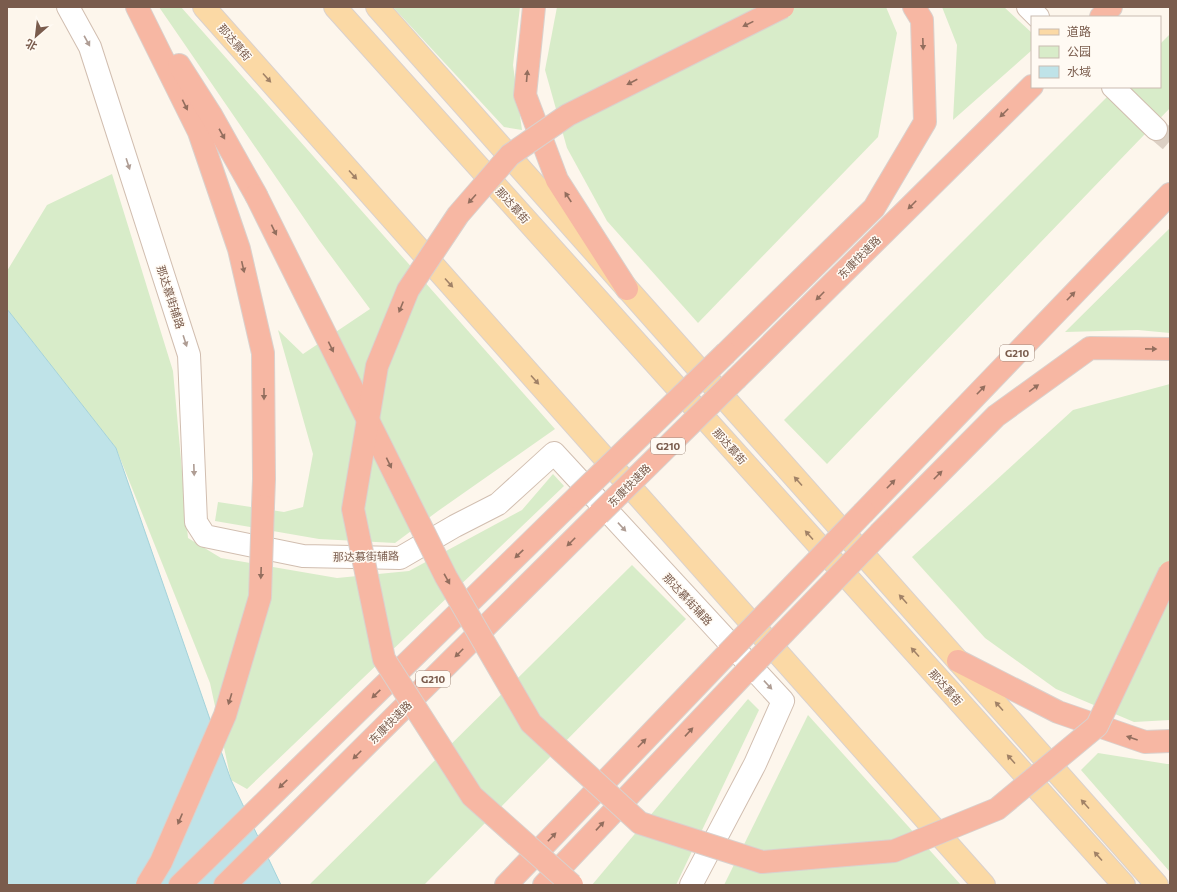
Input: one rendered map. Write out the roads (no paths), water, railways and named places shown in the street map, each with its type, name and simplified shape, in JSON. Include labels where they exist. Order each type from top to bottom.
[{"type":"highway","points":[[137,7],[199,132],[239,249],[263,353],[264,479],[260,597],[225,715],[161,862],[147,885]]},
{"type":"highway","points":[[141,7],[211,115],[256,195],[446,577],[531,723],[640,823],[762,862],[894,851],[997,809],[1097,726],[1170,572]]},
{"type":"highway","points":[[534,7],[525,95],[557,180],[627,289]]},
{"type":"highway","points":[[572,885],[472,796],[384,658],[353,510],[377,366],[408,290],[458,215],[510,155],[568,115],[783,7]]},
{"type":"highway","points":[[180,885],[874,208],[925,122],[922,20],[914,7]]},
{"type":"highway","points":[[1102,16],[1111,7]]},
{"type":"highway","name":"东康快速路","points":[[225,885],[1031,87]]},
{"type":"highway","name":"G210","points":[[506,885],[1170,194]]},
{"type":"highway","points":[[544,885],[744,674],[881,532],[996,416],[1090,348],[1170,350]]},
{"type":"highway","points":[[958,661],[1058,712],[1145,742],[1170,741]]},
{"type":"main road","name":"那达慕街","points":[[204,7],[984,885]]},
{"type":"main road","name":"那达慕街","points":[[335,7],[1124,885]]},
{"type":"main road","points":[[377,7],[1157,885]]},
{"type":"street","name":"那达慕街辅路","points":[[68,7],[90,47],[189,354],[196,522],[205,536],[303,556],[400,558],[455,526],[498,504],[554,453],[783,701],[755,764],[691,885]]},
{"type":"street","points":[[1028,7],[1037,16]]},
{"type":"street","points":[[1114,88],[1156,128]]},
{"type":"water","points":[[7,309],[116,448],[231,780],[281,885],[7,885]]},
{"type":"tunnel","points":[[1156,129],[1170,141]]}]
